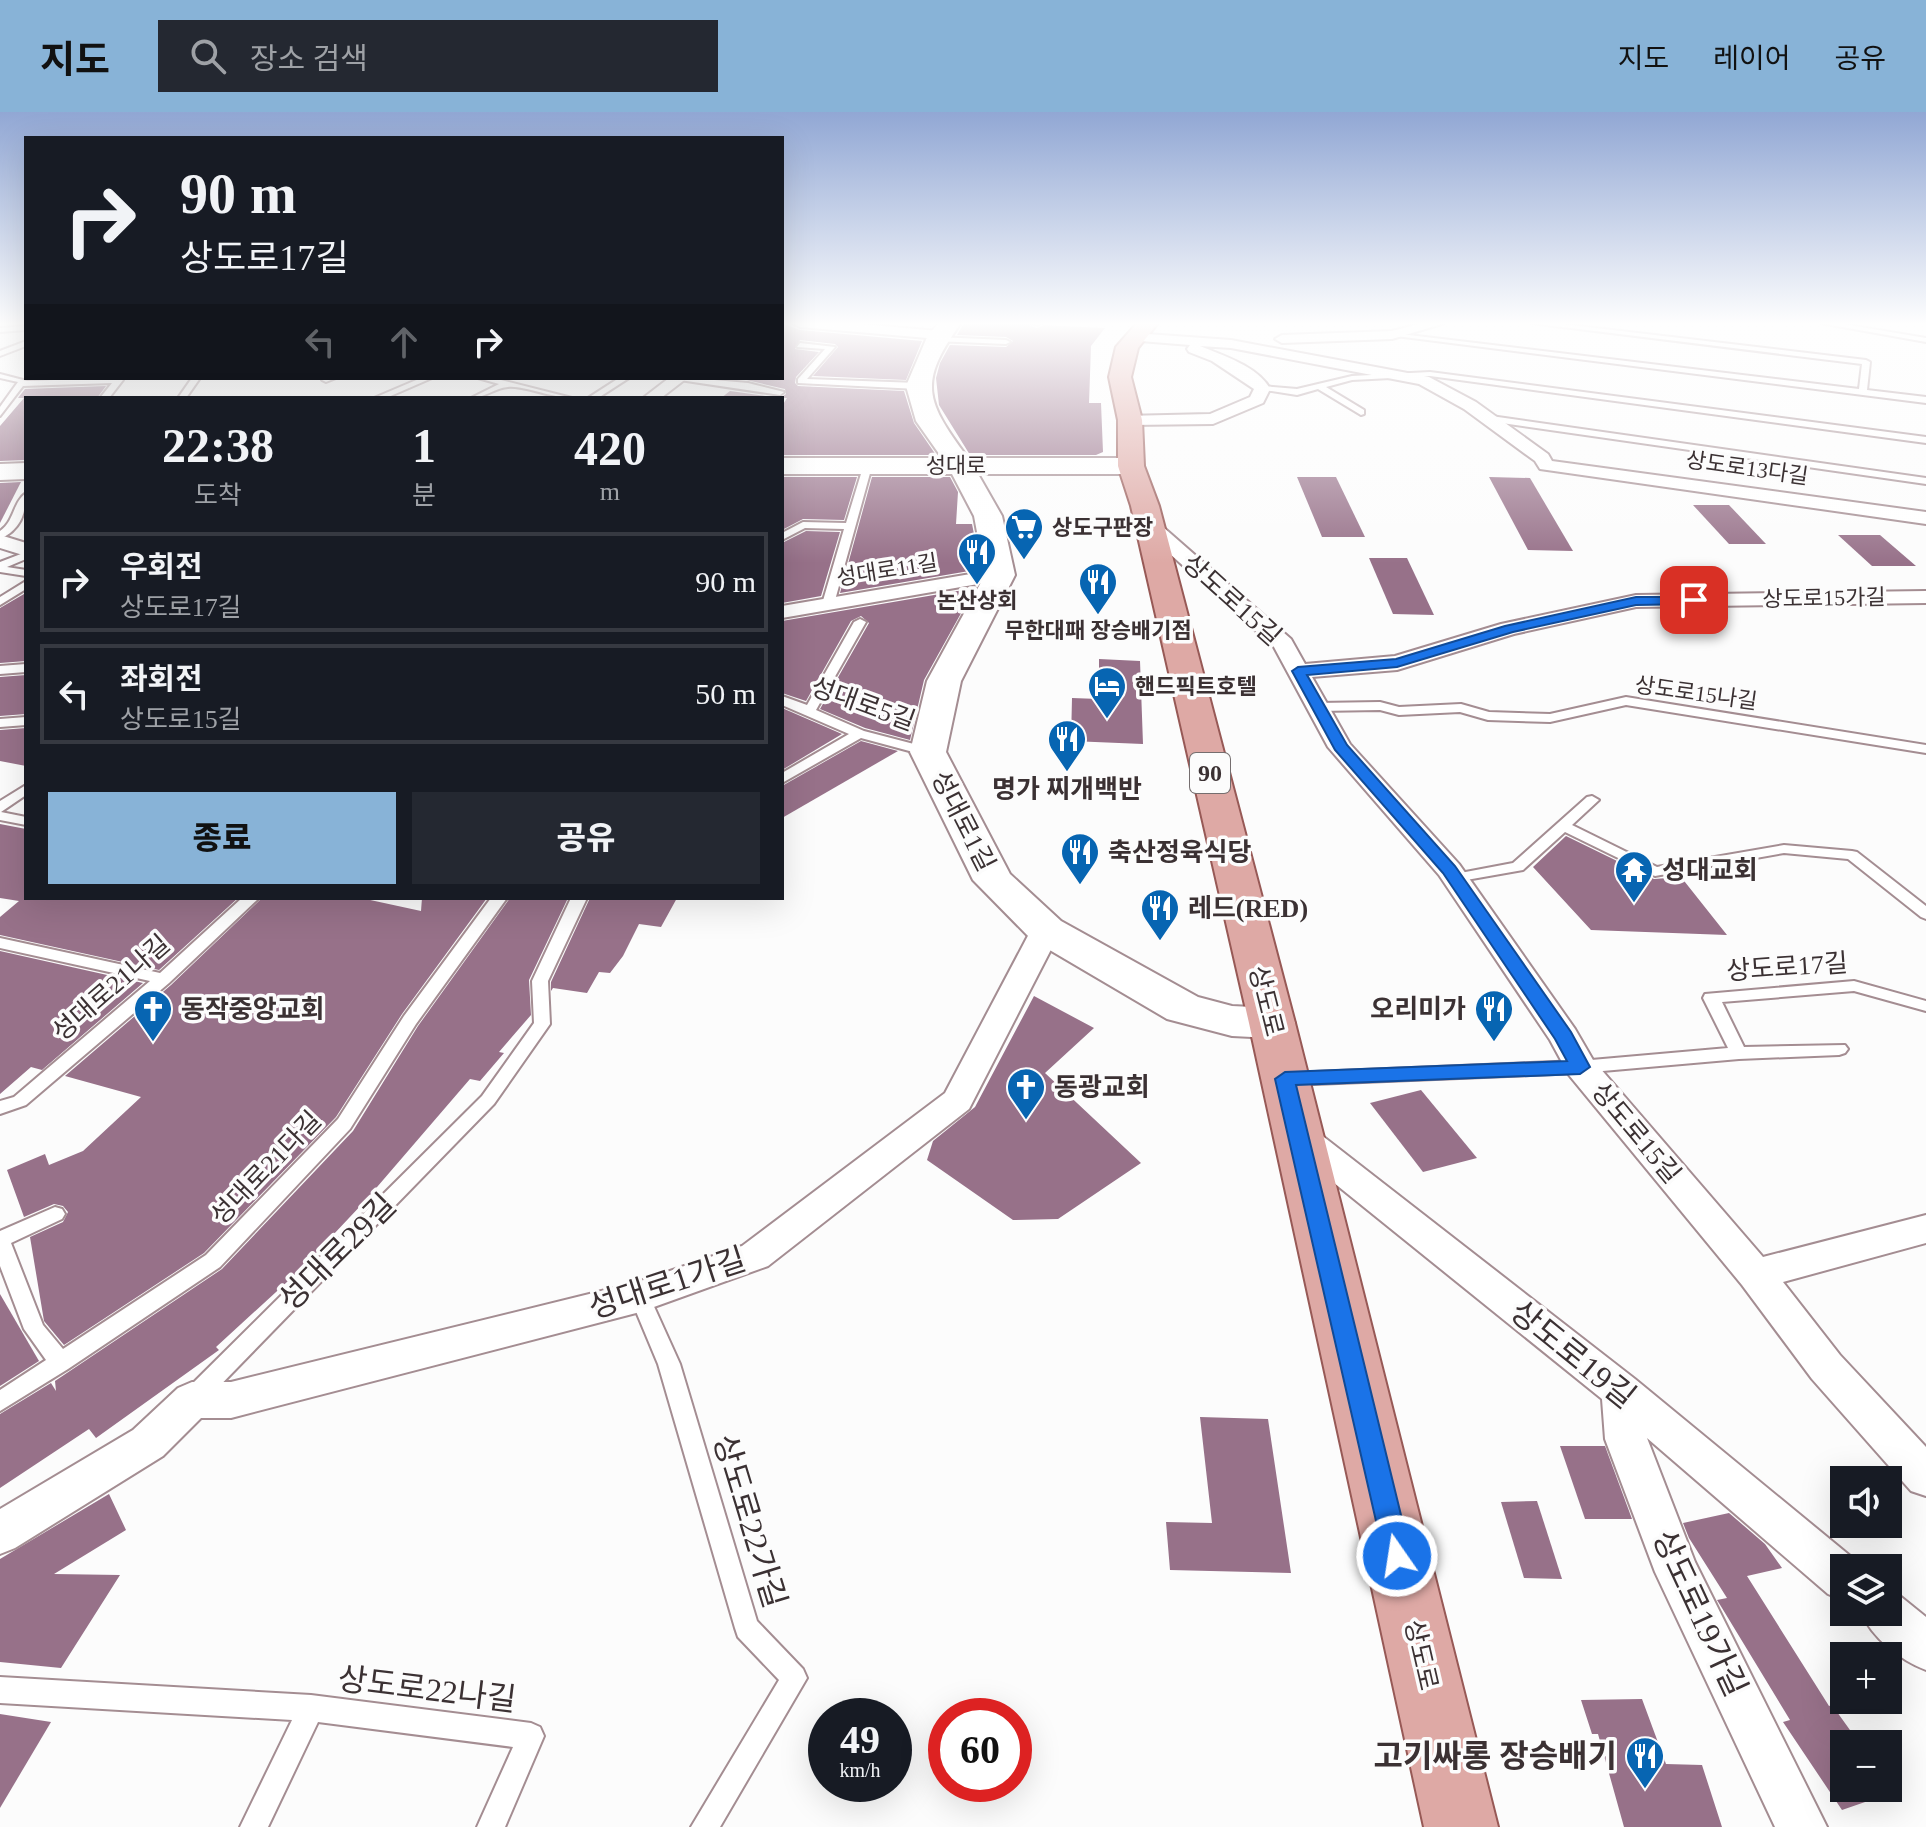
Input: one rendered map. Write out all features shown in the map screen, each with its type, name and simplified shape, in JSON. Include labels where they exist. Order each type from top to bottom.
[{"type":"main road","name":"상도로","points":[[1126,403],[1130,420],[1131,466],[1145,506],[1272,1023],[1461,1827]]},
{"type":"street","points":[[923,403],[928,421],[960,465],[988,516],[1000,575]]},
{"type":"street","points":[[1130,420],[1213,419],[1252,403]]},
{"type":"street","name":"상도로13다길","points":[[1467,403],[1542,458],[1546,465],[1926,518]]},
{"type":"street","name":"성대로","points":[[784,466],[1131,466]]},
{"type":"street","points":[[0,472],[24,471]]},
{"type":"street","name":"상도로15길","points":[[1148,524],[1283,644],[1340,747],[1455,878],[1564,1037],[1580,1067],[1755,1274],[1826,1367],[1926,1477]]},
{"type":"street","points":[[0,538],[24,551]]},
{"type":"street","name":"성대로11길","points":[[784,612],[1000,575]]},
{"type":"street","name":"성대로1길","points":[[1000,575],[944,681],[928,752],[993,880],[1046,930],[1183,1008],[1232,1021],[1272,1023]]},
{"type":"street","name":"상도로15가길","points":[[1298,671],[1397,663],[1509,629],[1636,601],[1926,597]]},
{"type":"street","name":"성대로1가길","points":[[192,1400],[231,1400],[640,1297],[755,1256],[957,1101],[1046,930]]},
{"type":"street","name":"상도로19길","points":[[1298,1135],[1621,1391],[1830,1567]]},
{"type":"street","points":[[1755,1274],[1926,1229]]},
{"type":"street","name":"상도로19가길","points":[[1621,1391],[1626,1439],[1677,1572],[1802,1827]]},
{"type":"street","name":"성대로29길","points":[[0,1533],[148,1443],[192,1400]]},
{"type":"street","points":[[1901,1626],[1926,1647]]},
{"type":"lane","points":[[1346,403],[1361,412]]},
{"type":"lane","points":[[1648,403],[1926,440]]},
{"type":"lane","points":[[1491,419],[1926,481]]},
{"type":"lane","points":[[828,604],[867,466]]},
{"type":"lane","points":[[0,538],[13,527],[24,501]]},
{"type":"lane","points":[[784,536],[803,525],[850,526]]},
{"type":"lane","points":[[0,567],[24,553]]},
{"type":"lane","points":[[0,567],[24,573]]},
{"type":"lane","points":[[0,602],[24,585]]},
{"type":"lane","points":[[806,711],[812,707],[860,622]]},
{"type":"lane","points":[[0,670],[24,668]]},
{"type":"lane","name":"성대로5길","points":[[784,701],[859,734],[928,752]]},
{"type":"lane","name":"상도로15나길","points":[[1318,707],[1380,706],[1399,711],[1461,708],[1488,716],[1550,718],[1626,701],[1926,749]]},
{"type":"lane","points":[[0,723],[24,721]]},
{"type":"lane","points":[[784,778],[859,734]]},
{"type":"lane","points":[[0,808],[24,790]]},
{"type":"lane","points":[[1455,878],[1518,867],[1592,800]]},
{"type":"lane","points":[[0,816],[24,821]]},
{"type":"lane","points":[[1563,826],[1655,872],[1784,849],[1852,855],[1926,914]]},
{"type":"lane","name":"성대로21나길","points":[[0,1108],[20,1101],[163,979],[249,900]]},
{"type":"lane","name":"성대로21다길","points":[[0,1402],[213,1261],[344,1124],[410,1020],[498,900]]},
{"type":"lane","name":"성대로29길","points":[[192,1400],[488,1100],[542,1024],[540,981],[578,900]]},
{"type":"lane","points":[[0,943],[163,979]]},
{"type":"lane","name":"상도로17길","points":[[1739,1053],[1711,998],[1854,986],[1926,1006]]},
{"type":"lane","points":[[1285,1079],[1580,1067],[1739,1053],[1839,1049]]},
{"type":"lane","points":[[55,1214],[0,1240],[34,1329],[61,1363]]},
{"type":"lane","name":"상도로22가길","points":[[640,1297],[669,1364],[747,1628],[794,1678],[705,1827]]},
{"type":"lane","name":"상도로22나길","points":[[0,1690],[311,1708],[531,1736],[491,1827]]},
{"type":"lane","name":"상도로22나길","points":[[254,1827],[311,1708]]},
{"type":"building","points":[[20,403],[24,403],[24,460],[0,461],[0,426]]},
{"type":"building","points":[[784,403],[908,403],[914,423],[936,455],[784,455]]},
{"type":"building","points":[[1101,403],[1103,452],[1096,455],[970,455],[939,405]]},
{"type":"building","points":[[784,477],[857,477],[844,520],[803,519],[784,529]]},
{"type":"building","points":[[872,477],[950,477],[958,492],[956,524],[972,524],[981,569],[840,593]]},
{"type":"building","points":[[1297,477],[1336,477],[1365,537],[1322,537]]},
{"type":"building","points":[[1489,477],[1530,478],[1573,551],[1528,550]]},
{"type":"building","points":[[21,482],[0,523],[0,483]]},
{"type":"building","points":[[1693,505],[1729,505],[1766,544],[1729,544]]},
{"type":"building","points":[[806,531],[840,532],[821,596],[784,603],[784,542]]},
{"type":"building","points":[[1838,535],[1880,535],[1916,566],[1872,566]]},
{"type":"building","points":[[1369,558],[1407,558],[1434,615],[1393,614]]},
{"type":"building","points":[[975,588],[924,680],[910,740],[865,728],[820,709],[869,623],[861,616],[851,621],[806,701],[784,694],[784,621]]},
{"type":"building","points":[[24,594],[24,661],[0,663],[0,608]]},
{"type":"building","name":"핸드픽트호텔","points":[[1099,659],[1140,661],[1143,744],[1071,741],[1072,698],[1099,699]]},
{"type":"building","points":[[24,675],[24,714],[0,716],[0,677]]},
{"type":"building","points":[[784,709],[842,734],[784,769]]},
{"type":"building","points":[[24,728],[24,766],[0,761],[0,730]]},
{"type":"building","points":[[861,741],[898,751],[784,817],[784,785]]},
{"type":"building","points":[[0,824],[24,829],[24,900],[236,900],[159,970],[0,935],[0,917],[19,901],[0,898]]},
{"type":"building","name":"성대교회","points":[[1566,836],[1654,879],[1681,877],[1727,935],[1591,930],[1533,867]]},
{"type":"building","points":[[260,900],[370,900],[421,911],[422,900],[486,900],[402,1014],[336,1117],[204,1253],[64,1345],[44,1321],[30,1237],[63,1222],[68,1212],[63,1206],[54,1204],[24,1217],[7,1170],[45,1154],[49,1165],[83,1151],[141,1097],[65,1076],[171,985]]},
{"type":"building","points":[[509,900],[567,900],[529,980],[531,1015],[499,1052],[504,1053],[480,1081],[470,1079],[365,1201],[300,1270],[216,1347],[219,1350],[96,1438],[89,1429],[0,1488],[0,1414],[51,1383],[56,1391],[55,1381],[222,1269],[353,1131],[418,1026]]},
{"type":"building","points":[[589,900],[676,900],[661,927],[639,924],[623,956],[610,973],[599,972],[587,993],[553,988],[551,991],[551,982]]},
{"type":"building","points":[[0,951],[143,983],[42,1070],[31,1067],[0,1094]]},
{"type":"building","name":"동광교회","points":[[1034,996],[1094,1028],[1045,1073],[1141,1163],[1058,1219],[1013,1220],[927,1160],[933,1141],[975,1107]]},
{"type":"building","points":[[1421,1090],[1477,1158],[1423,1172],[1370,1103]]},
{"type":"building","points":[[0,1294],[39,1361],[0,1386]]},
{"type":"building","points":[[1200,1417],[1268,1419],[1291,1573],[1170,1570],[1166,1522],[1212,1523]]},
{"type":"building","points":[[1560,1446],[1605,1446],[1632,1519],[1585,1519]]},
{"type":"building","points":[[109,1494],[126,1530],[54,1574],[120,1575],[61,1668],[0,1662],[0,1559]]},
{"type":"building","points":[[1537,1501],[1562,1579],[1524,1578],[1501,1502]]},
{"type":"building","points":[[1729,1513],[1765,1544],[1782,1568],[1747,1576],[1830,1706],[1830,1714],[1838,1714],[1850,1730],[1830,1730],[1830,1792],[1783,1722],[1790,1720],[1717,1600],[1727,1598],[1689,1538],[1683,1523]]},
{"type":"building","points":[[1642,1699],[1666,1764],[1702,1765],[1722,1827],[1624,1827],[1598,1734],[1592,1734],[1581,1700]]},
{"type":"building","points":[[0,1714],[51,1722],[0,1808]]},
{"type":"building","points":[[1837,1802],[1865,1802],[1842,1810]]},
{"type":"place","name":"상도구판장","points":[[1024,561]]},
{"type":"place","name":"논산상회","points":[[977,586]]},
{"type":"place","name":"무한대패 장승배기점","points":[[1098,616]]},
{"type":"place","name":"핸드픽트호텔","points":[[1107,720]]},
{"type":"place","name":"명가 찌개백반","points":[[1067,773]]},
{"type":"place","name":"축산정육식당","points":[[1080,886]]},
{"type":"place","name":"성대교회","points":[[1634,904]]},
{"type":"place","name":"레드(RED)","points":[[1160,942]]},
{"type":"place","name":"동작중앙교회","points":[[153,1043]]},
{"type":"place","name":"오리미가","points":[[1494,1043]]},
{"type":"place","name":"동광교회","points":[[1026,1121]]},
{"type":"place","name":"고기싸롱 장승배기","points":[[1645,1790]]},
{"type":"route","points":[[1397,1556],[1285,1079],[1580,1067],[1564,1037],[1449,870],[1340,747],[1298,671],[1397,663],[1574,613],[1636,601],[1694,600]]}]
